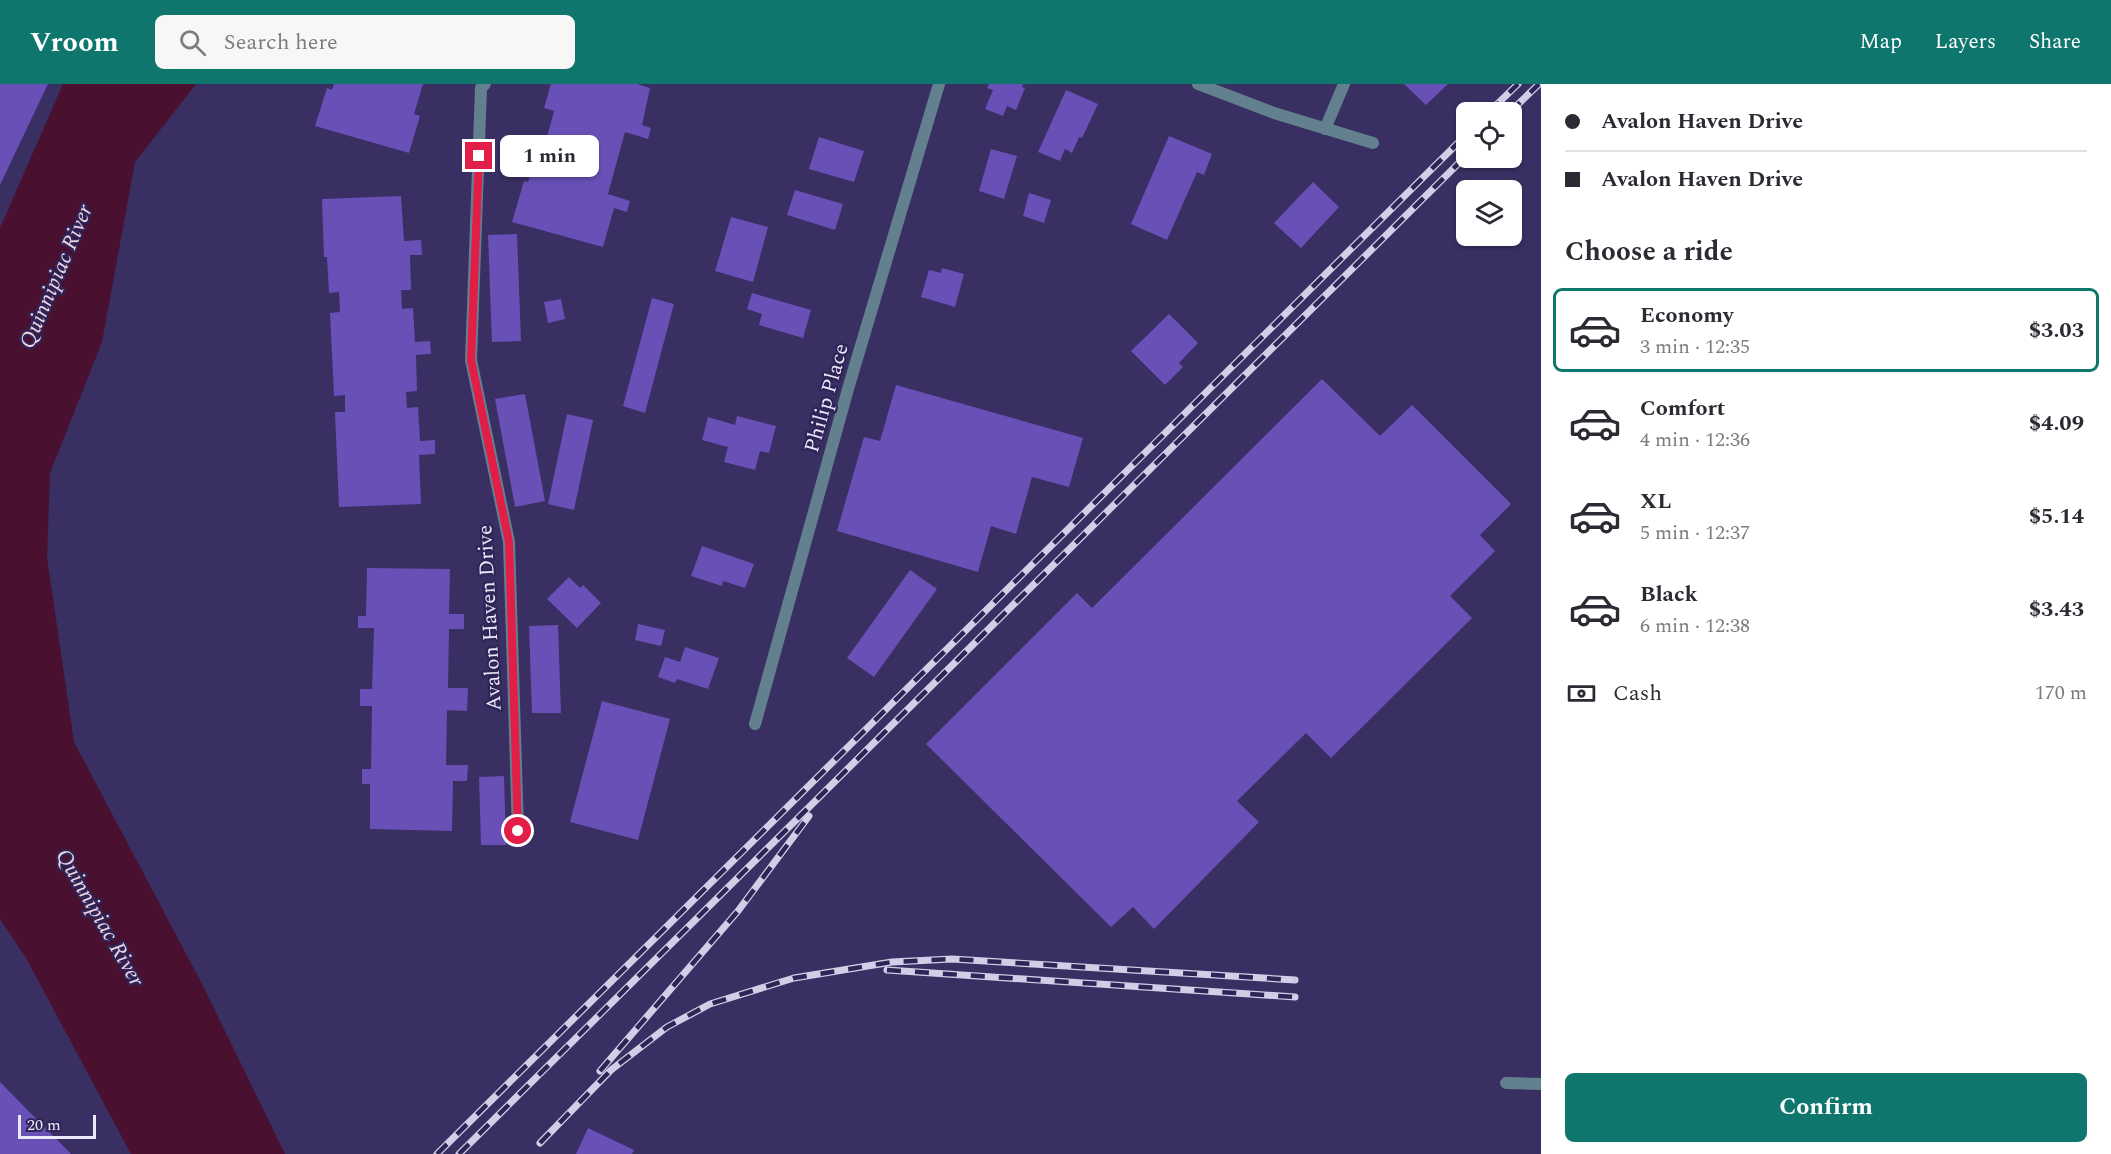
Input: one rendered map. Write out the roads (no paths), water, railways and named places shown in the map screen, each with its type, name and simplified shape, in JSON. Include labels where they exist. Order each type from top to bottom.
[{"type":"street","name":"Avalon Haven Drive","points":[[485,84],[481,88],[471,360],[509,542],[518,831]]},
{"type":"street","name":"Philip Place","points":[[755,724],[848,389],[939,84]]},
{"type":"street","points":[[1198,84],[1243,102],[1373,143]]},
{"type":"street","points":[[1325,129],[1344,84]]},
{"type":"street","points":[[1506,1083],[1541,1084]]},
{"type":"water","name":"Quinnipiac River","points":[[63,84],[196,84],[135,162],[102,342],[50,473],[47,558],[74,742],[202,984],[285,1154],[131,1154],[26,958],[0,919],[0,228]]},
{"type":"railway","points":[[1499,102],[1518,84]]},
{"type":"railway","points":[[1520,102],[1539,84]]},
{"type":"railway","points":[[437,1154],[1456,145]]},
{"type":"railway","points":[[459,1154],[1456,166]]},
{"type":"railway","points":[[600,1071],[738,911],[809,816]]},
{"type":"railway","points":[[540,1143],[611,1070],[667,1027],[710,1004],[794,978],[892,962],[952,959],[1295,980]]},
{"type":"railway","points":[[887,970],[1295,997]]}]
